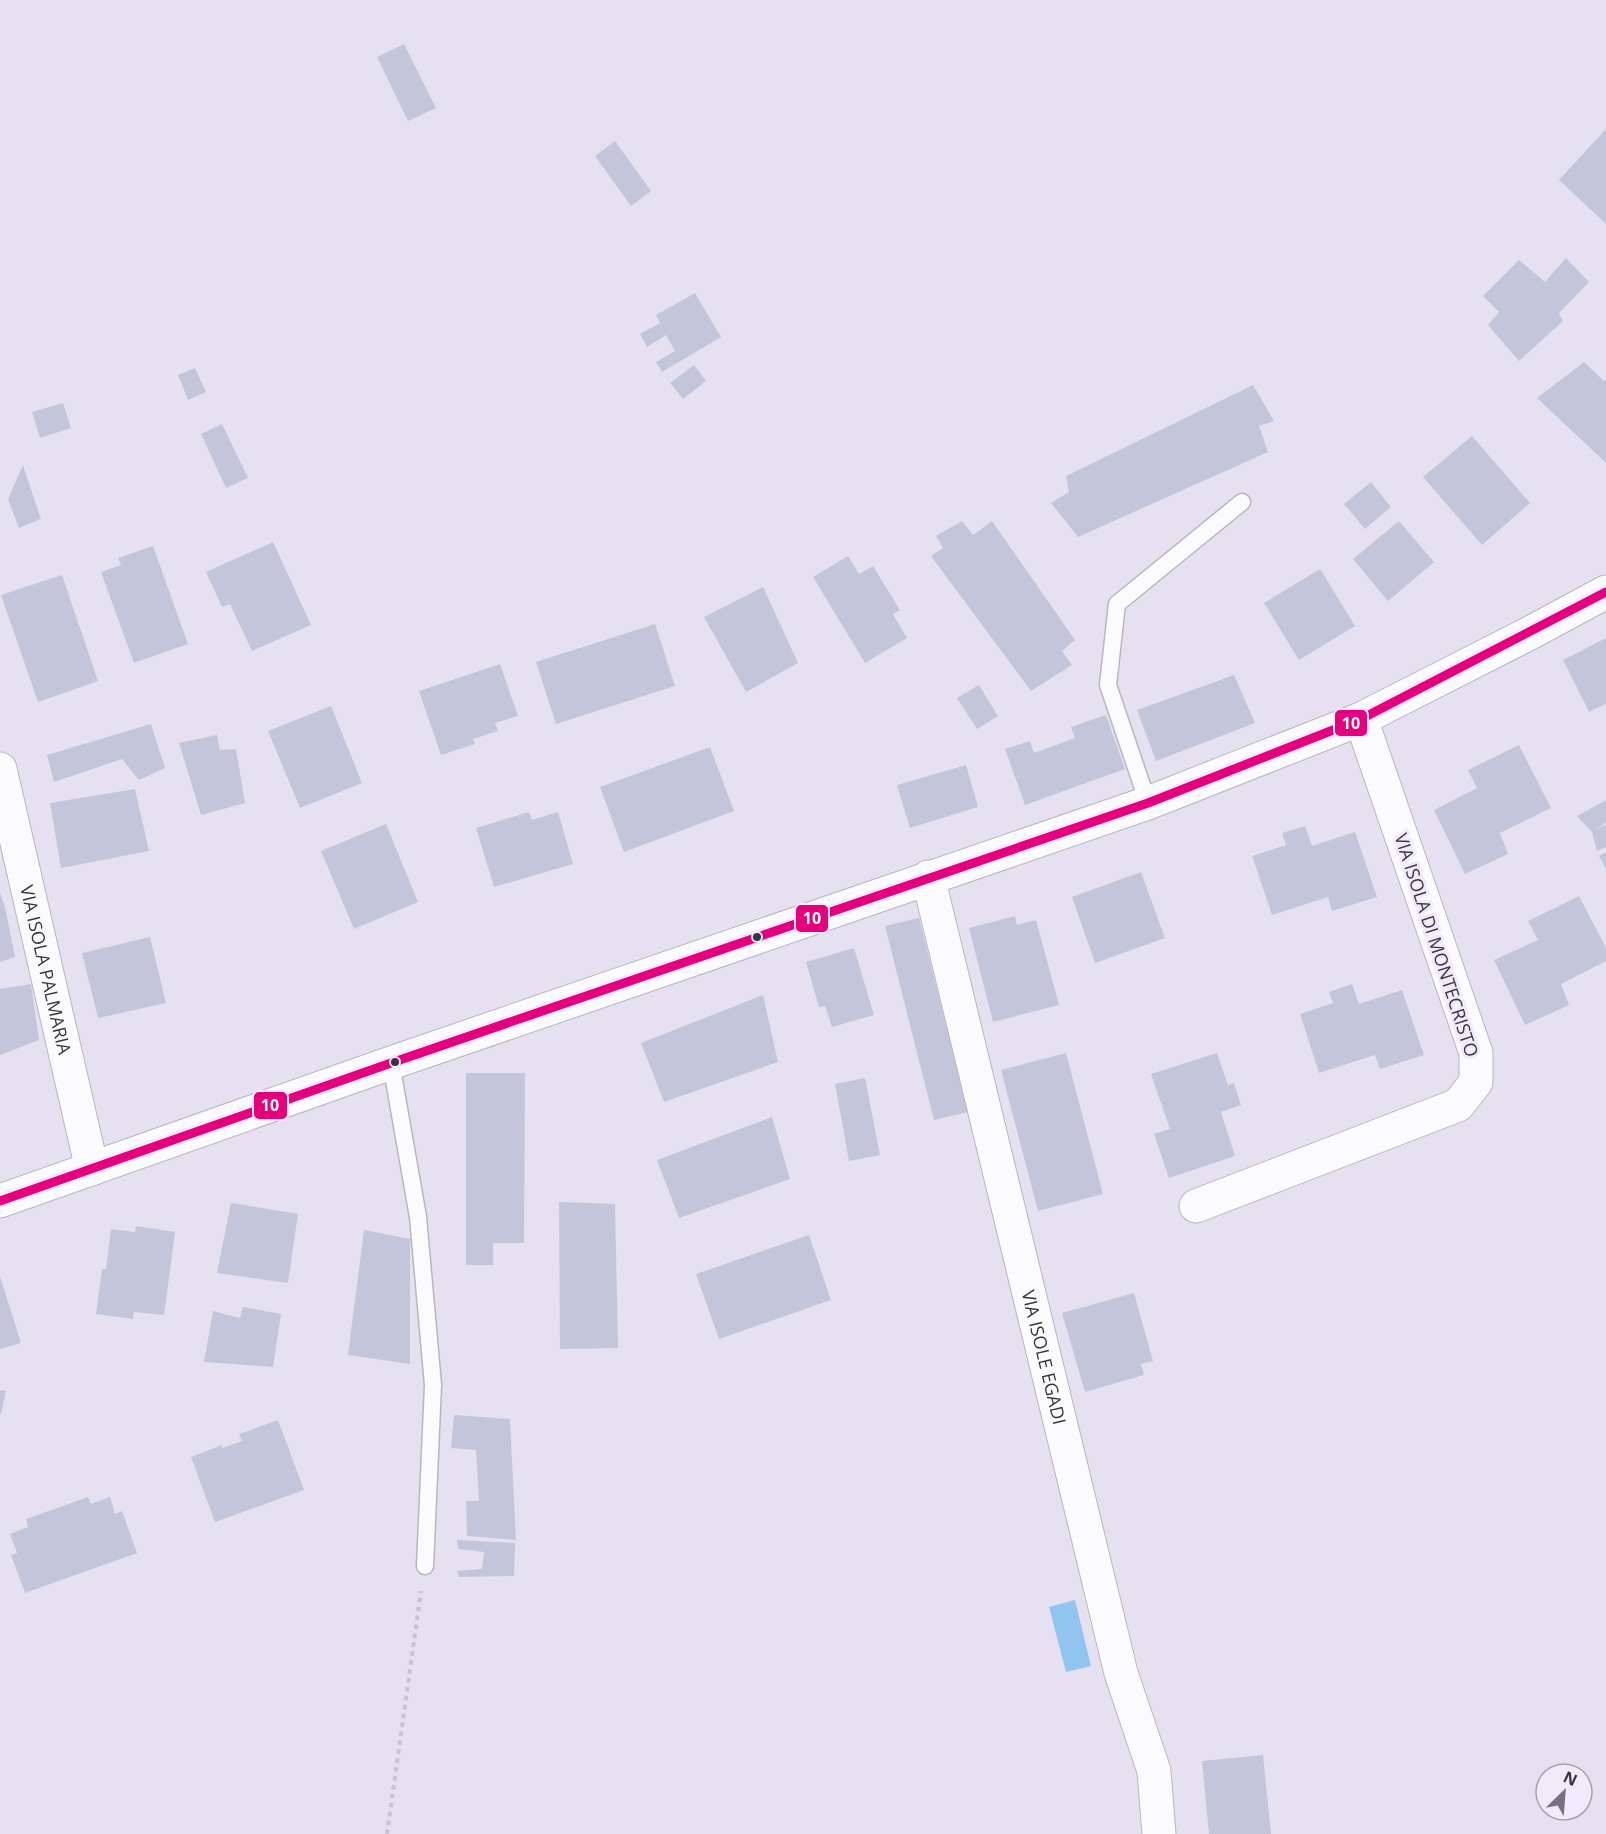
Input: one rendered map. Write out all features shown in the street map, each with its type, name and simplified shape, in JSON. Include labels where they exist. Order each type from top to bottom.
[{"type":"street","points":[[0,1201],[391,1063],[1148,803],[1361,719],[1606,592]]},
{"type":"street","name":"VIA ISOLA DI MONTECRISTO","points":[[1196,1206],[1458,1105],[1476,1082],[1476,1053],[1361,719]]},
{"type":"street","name":"VIA ISOLA PALMARIA","points":[[0,769],[92,1169]]},
{"type":"street","name":"VIA ISOLE EGADI","points":[[928,877],[1121,1673],[1154,1771],[1159,1834]]},
{"type":"lane","points":[[1148,803],[1108,685],[1117,603],[1242,502]]},
{"type":"lane","points":[[391,1063],[418,1217],[433,1385],[425,1566]]},
{"type":"path","points":[[387,1834],[425,1566]]},
{"type":"water","points":[[1075,1600],[1091,1666],[1066,1672],[1049,1607]]},
{"type":"building","points":[[404,44],[436,108],[408,121],[377,57]]},
{"type":"building","points":[[1606,129],[1606,224],[1559,180]]},
{"type":"building","points":[[615,141],[651,191],[631,206],[595,156]]},
{"type":"building","points":[[1566,258],[1589,282],[1559,313],[1563,321],[1519,361],[1488,325],[1499,312],[1483,296],[1519,260],[1545,282]]},
{"type":"building","points":[[695,293],[721,337],[662,372],[656,362],[675,351],[666,335],[647,347],[640,334],[660,323],[656,315]]},
{"type":"building","points":[[1584,362],[1604,381],[1606,379],[1606,463],[1537,398]]},
{"type":"building","points":[[694,365],[706,381],[683,399],[670,383]]},
{"type":"building","points":[[195,368],[206,392],[188,400],[178,375]]},
{"type":"building","points":[[1253,385],[1274,421],[1259,426],[1268,452],[1078,537],[1051,503],[1069,492],[1066,476]]},
{"type":"building","points":[[63,403],[71,428],[40,438],[32,412]]},
{"type":"building","points":[[222,424],[248,478],[226,488],[201,434]]},
{"type":"building","points":[[1472,436],[1530,503],[1482,545],[1423,477]]},
{"type":"building","points":[[23,465],[41,519],[19,528],[8,499]]},
{"type":"building","points":[[1371,482],[1391,507],[1365,529],[1344,504]]},
{"type":"building","points":[[962,521],[973,535],[992,521],[1075,640],[1062,651],[1072,665],[1031,691],[931,556],[943,548],[936,536]]},
{"type":"building","points":[[1399,521],[1434,562],[1388,601],[1353,559]]},
{"type":"building","points":[[273,542],[311,625],[252,651],[230,604],[222,607],[206,572]]},
{"type":"building","points":[[153,546],[188,644],[134,663],[101,572],[121,565],[118,558]]},
{"type":"building","points":[[848,556],[859,574],[873,566],[900,610],[893,614],[907,638],[865,663],[813,577]]},
{"type":"building","points":[[1320,569],[1355,626],[1299,660],[1264,603]]},
{"type":"building","points":[[62,575],[98,681],[38,702],[1,595]]},
{"type":"building","points":[[763,587],[798,663],[746,692],[704,617]]},
{"type":"building","points":[[655,624],[675,686],[556,724],[536,662]]},
{"type":"building","points":[[1606,638],[1606,704],[1589,712],[1563,660]]},
{"type":"building","points":[[500,664],[518,716],[495,723],[498,731],[473,739],[475,744],[441,755],[419,691]]},
{"type":"building","points":[[1234,675],[1255,723],[1156,761],[1137,710]]},
{"type":"building","points":[[979,685],[998,716],[977,729],[957,698]]},
{"type":"building","points":[[331,706],[362,783],[300,808],[268,731]]},
{"type":"building","points":[[1106,715],[1125,769],[1025,805],[1005,749],[1030,741],[1034,753],[1075,738],[1071,727]]},
{"type":"building","points":[[151,724],[165,768],[139,780],[122,759],[54,782],[47,755]]},
{"type":"building","points":[[217,735],[220,750],[236,749],[245,803],[201,815],[179,743]]},
{"type":"building","points":[[1519,745],[1551,808],[1500,833],[1508,854],[1465,874],[1434,810],[1477,788],[1468,770]]},
{"type":"building","points":[[710,747],[734,811],[624,852],[600,787]]},
{"type":"building","points":[[966,765],[978,807],[910,828],[897,785]]},
{"type":"building","points":[[135,789],[149,851],[61,868],[50,803]]},
{"type":"building","points":[[1606,800],[1606,822],[1595,830],[1606,824],[1606,847],[1597,851],[1592,832],[1577,816]]},
{"type":"building","points":[[529,812],[532,820],[558,812],[573,864],[494,887],[476,828]]},
{"type":"building","points":[[386,824],[418,902],[354,929],[321,851]]},
{"type":"building","points":[[1305,826],[1312,846],[1355,832],[1377,897],[1332,911],[1328,897],[1272,915],[1252,856],[1286,845],[1282,833]]},
{"type":"building","points":[[1606,852],[1606,869],[1599,856]]},
{"type":"building","points":[[1141,872],[1165,938],[1095,963],[1072,897]]},
{"type":"building","points":[[0,893],[15,957],[0,962]]},
{"type":"building","points":[[1579,896],[1606,948],[1606,961],[1561,984],[1569,1005],[1525,1025],[1494,960],[1538,940],[1528,921]]},
{"type":"building","points":[[1015,916],[1017,925],[1036,920],[1059,1005],[993,1022],[969,928]]},
{"type":"building","points":[[919,918],[968,1112],[934,1120],[885,926]]},
{"type":"building","points":[[150,937],[166,1003],[98,1018],[82,953]]},
{"type":"building","points":[[854,948],[874,1015],[832,1027],[825,1006],[819,1007],[806,962]]},
{"type":"building","points":[[31,984],[39,1040],[0,1055],[0,989]]},
{"type":"building","points":[[1352,984],[1359,1004],[1402,990],[1424,1055],[1380,1069],[1375,1055],[1319,1073],[1300,1014],[1333,1003],[1329,992]]},
{"type":"building","points":[[763,995],[778,1062],[664,1102],[641,1043]]},
{"type":"building","points":[[1066,1053],[1103,1194],[1038,1211],[1001,1070]]},
{"type":"building","points":[[1217,1053],[1228,1085],[1234,1083],[1241,1105],[1221,1112],[1235,1156],[1169,1178],[1154,1134],[1170,1129],[1151,1074]]},
{"type":"building","points":[[466,1073],[525,1073],[524,1243],[493,1243],[493,1265],[466,1265]]},
{"type":"building","points":[[865,1078],[880,1155],[849,1161],[835,1084]]},
{"type":"building","points":[[772,1117],[790,1179],[679,1218],[657,1160]]},
{"type":"building","points":[[559,1202],[615,1204],[618,1348],[560,1349]]},
{"type":"building","points":[[231,1203],[298,1214],[288,1283],[217,1273]]},
{"type":"building","points":[[136,1226],[175,1232],[164,1315],[134,1312],[133,1319],[96,1314],[102,1269],[106,1269],[111,1229],[135,1232]]},
{"type":"building","points":[[364,1230],[410,1239],[410,1364],[348,1355]]},
{"type":"building","points":[[809,1235],[831,1300],[719,1339],[696,1274]]},
{"type":"building","points":[[0,1276],[21,1343],[0,1349]]},
{"type":"building","points":[[1134,1293],[1153,1361],[1141,1364],[1144,1375],[1085,1392],[1062,1313]]},
{"type":"building","points":[[243,1307],[281,1314],[273,1367],[204,1362],[213,1311],[240,1318]]},
{"type":"building","points":[[0,1390],[6,1391],[1,1414],[0,1414]]},
{"type":"building","points":[[454,1415],[510,1419],[516,1540],[467,1536],[466,1501],[479,1501],[476,1450],[451,1448]]},
{"type":"building","points":[[278,1420],[304,1490],[215,1522],[191,1457],[222,1445],[222,1448],[242,1441],[239,1434]]},
{"type":"building","points":[[88,1497],[91,1504],[110,1497],[115,1514],[122,1511],[137,1553],[25,1593],[11,1555],[17,1553],[10,1534],[28,1527],[26,1519]]},
{"type":"building","points":[[457,1540],[515,1543],[514,1576],[459,1577],[457,1571],[482,1569],[484,1552],[458,1549]]},
{"type":"building","points":[[1263,1755],[1271,1834],[1209,1834],[1202,1761]]},
{"type":"transit line","name":"10","points":[[0,1201],[391,1063],[1148,803],[1361,719],[1606,592]]}]
